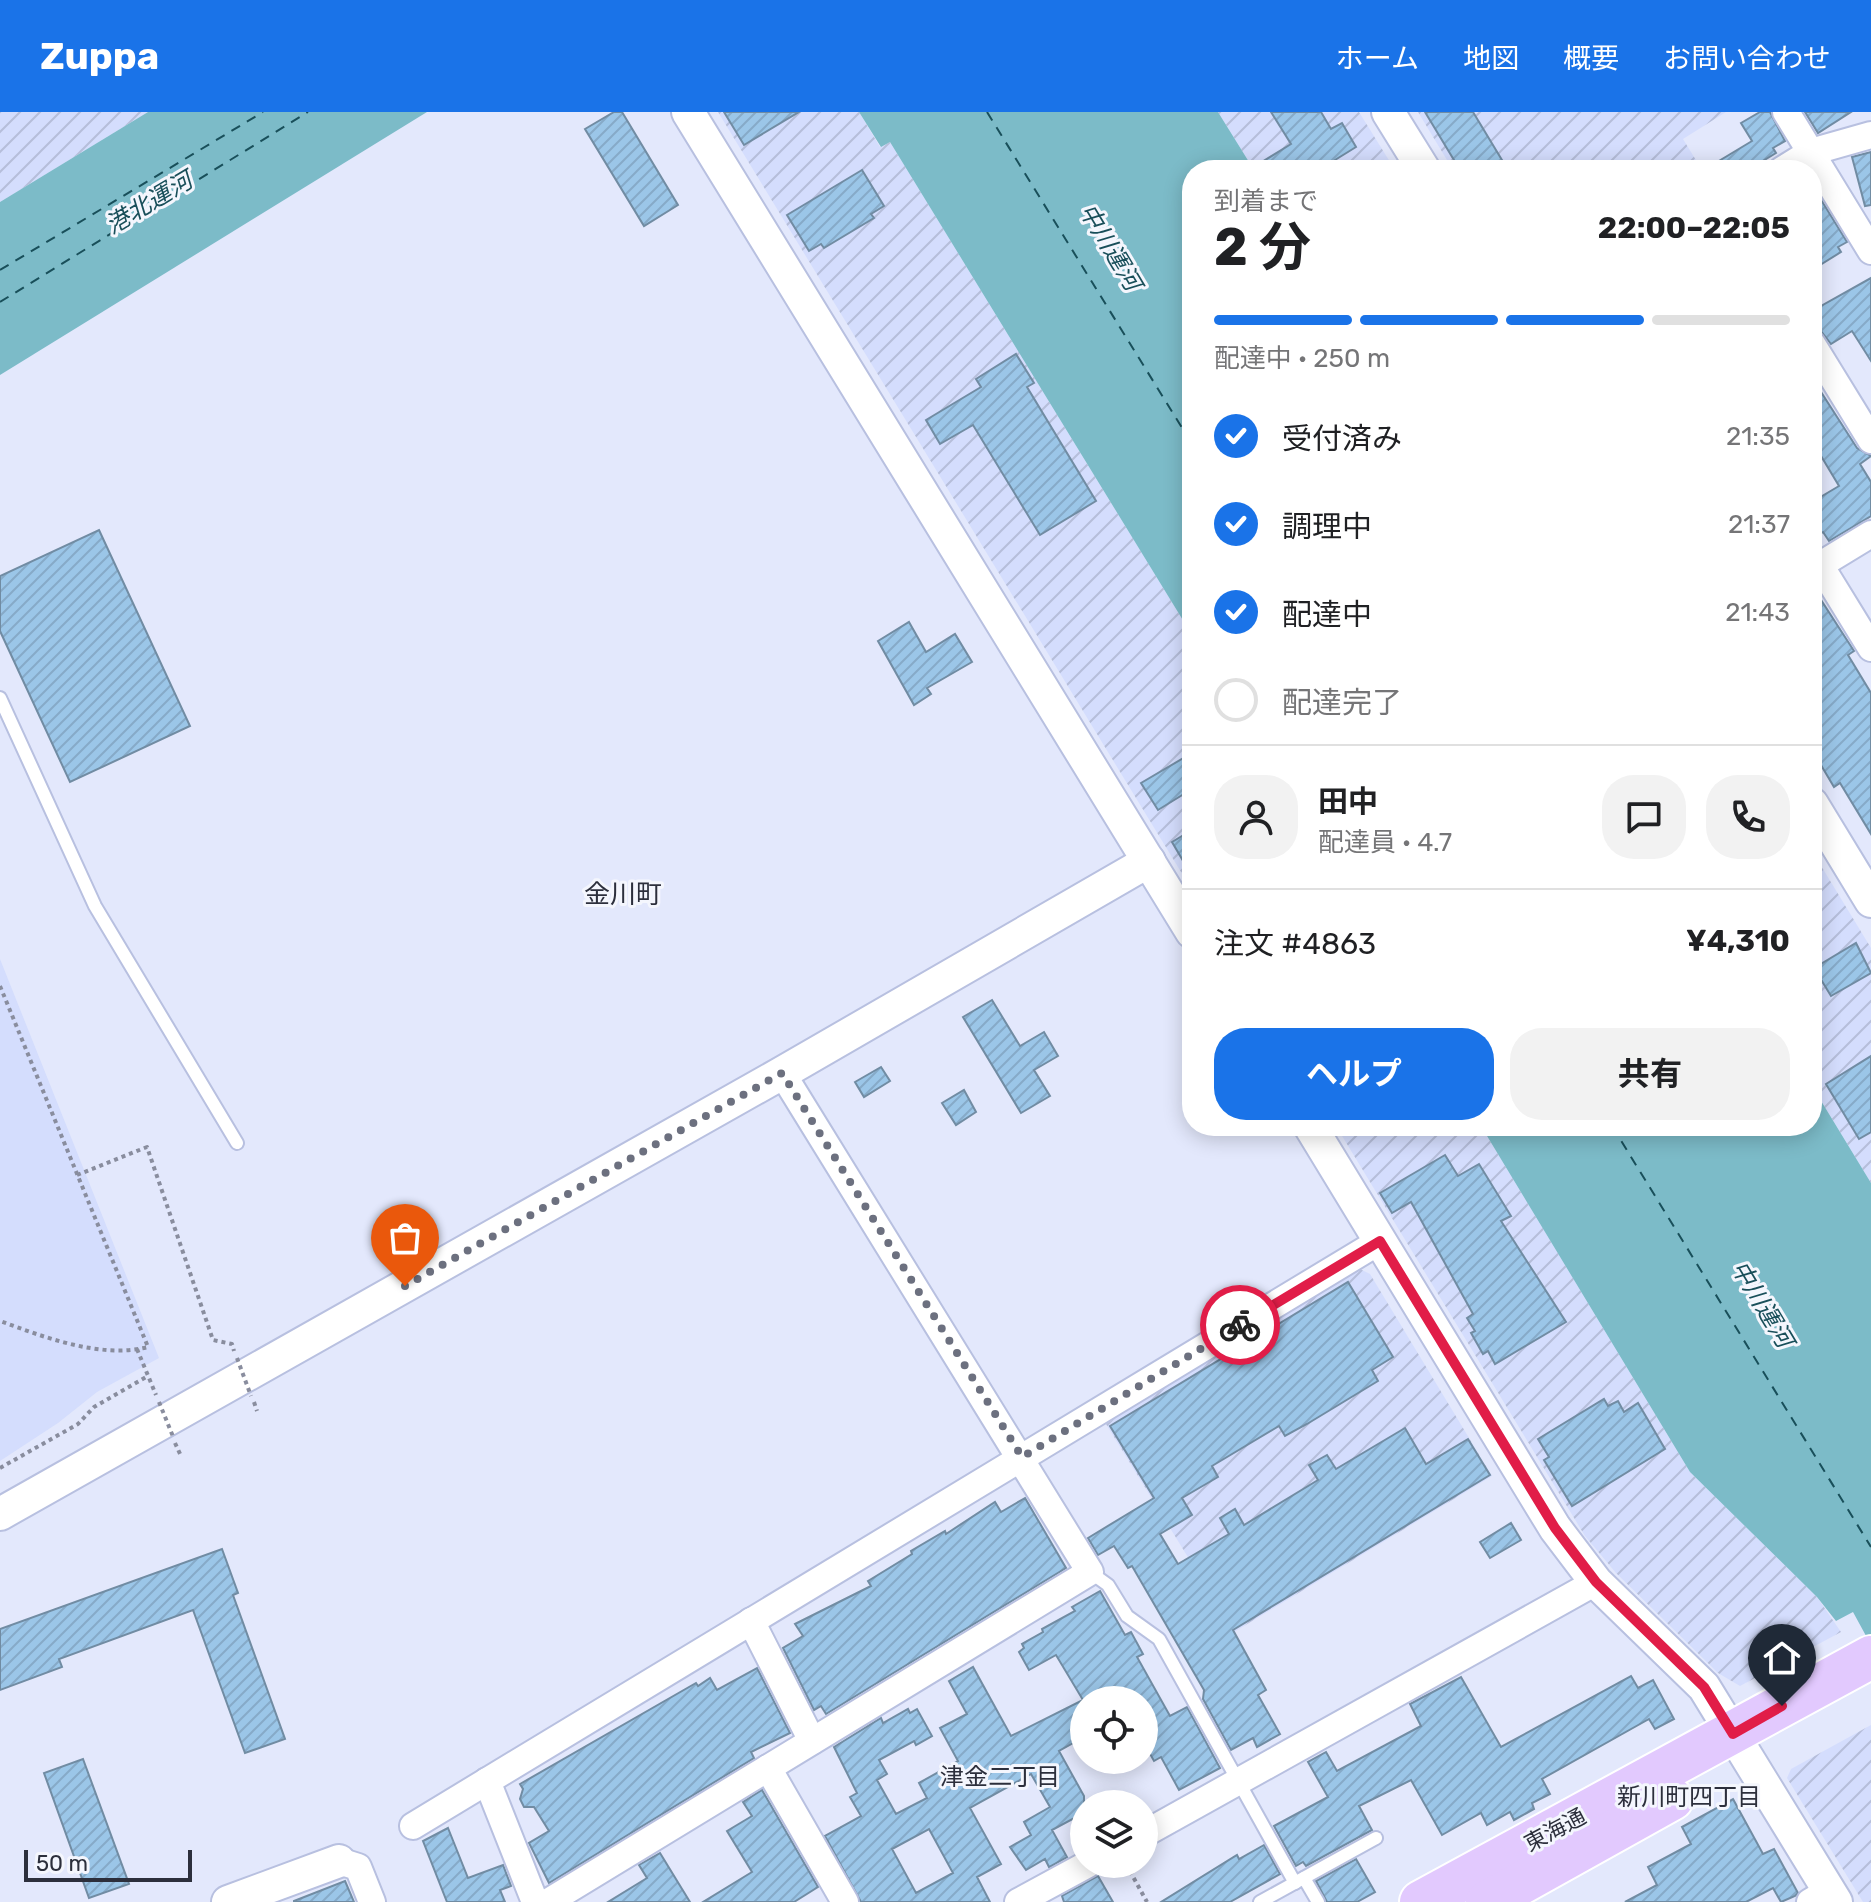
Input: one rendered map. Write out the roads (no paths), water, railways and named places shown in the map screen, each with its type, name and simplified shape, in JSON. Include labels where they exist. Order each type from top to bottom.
[{"type":"main road","points":[[1487,1902],[1740,1746],[1867,1676]]},
{"type":"main road","name":"東海通","points":[[1421,1902],[1740,1746]]},
{"type":"street","points":[[688,112],[1182,915]]},
{"type":"street","points":[[1388,112],[1418,160]]},
{"type":"street","points":[[1786,112],[1816,160]]},
{"type":"street","points":[[1798,160],[1811,152],[1871,135]]},
{"type":"street","points":[[1822,170],[1871,251]]},
{"type":"street","points":[[1822,360],[1871,440]]},
{"type":"street","points":[[1822,564],[1871,534]]},
{"type":"street","points":[[1822,577],[1871,648]]},
{"type":"street","points":[[1822,820],[1871,901]]},
{"type":"street","points":[[0,1514],[782,1073],[1149,861]]},
{"type":"street","points":[[548,1902],[1090,1572],[1022,1457],[782,1073]]},
{"type":"street","points":[[1316,1136],[1555,1528],[1596,1582],[1704,1687],[1825,1898]]},
{"type":"street","points":[[413,1826],[1380,1241]]},
{"type":"street","points":[[1158,1826],[1596,1582]]},
{"type":"street","points":[[751,1621],[812,1741]]},
{"type":"street","points":[[768,1768],[845,1902]]},
{"type":"street","points":[[487,1781],[535,1902]]},
{"type":"street","points":[[228,1902],[339,1861],[358,1867],[372,1902]]},
{"type":"street","points":[[1018,1902],[1070,1874]]},
{"type":"lane","points":[[0,698],[95,906],[237,1143]]},
{"type":"lane","points":[[1090,1572],[1108,1585],[1127,1616],[1159,1639],[1238,1783],[1300,1880],[1318,1902]]},
{"type":"lane","points":[[1260,1902],[1376,1838]]},
{"type":"water","name":"港北運河","points":[[148,112],[427,112],[0,375],[0,202]]},
{"type":"water","name":"中川運河","points":[[859,112],[1218,112],[1248,160],[1182,160],[1182,619],[890,142],[881,147]]},
{"type":"water","name":"中川運河","points":[[1822,1102],[1871,1183],[1871,1645],[1853,1612],[1836,1621],[1817,1597],[1690,1472],[1487,1136],[1822,1136]]},
{"type":"district","name":"金川町","points":[[623,894]]},
{"type":"district","name":"津金二丁目","points":[[1000,1777]]},
{"type":"district","name":"新川町四丁目","points":[[1689,1797]]}]
